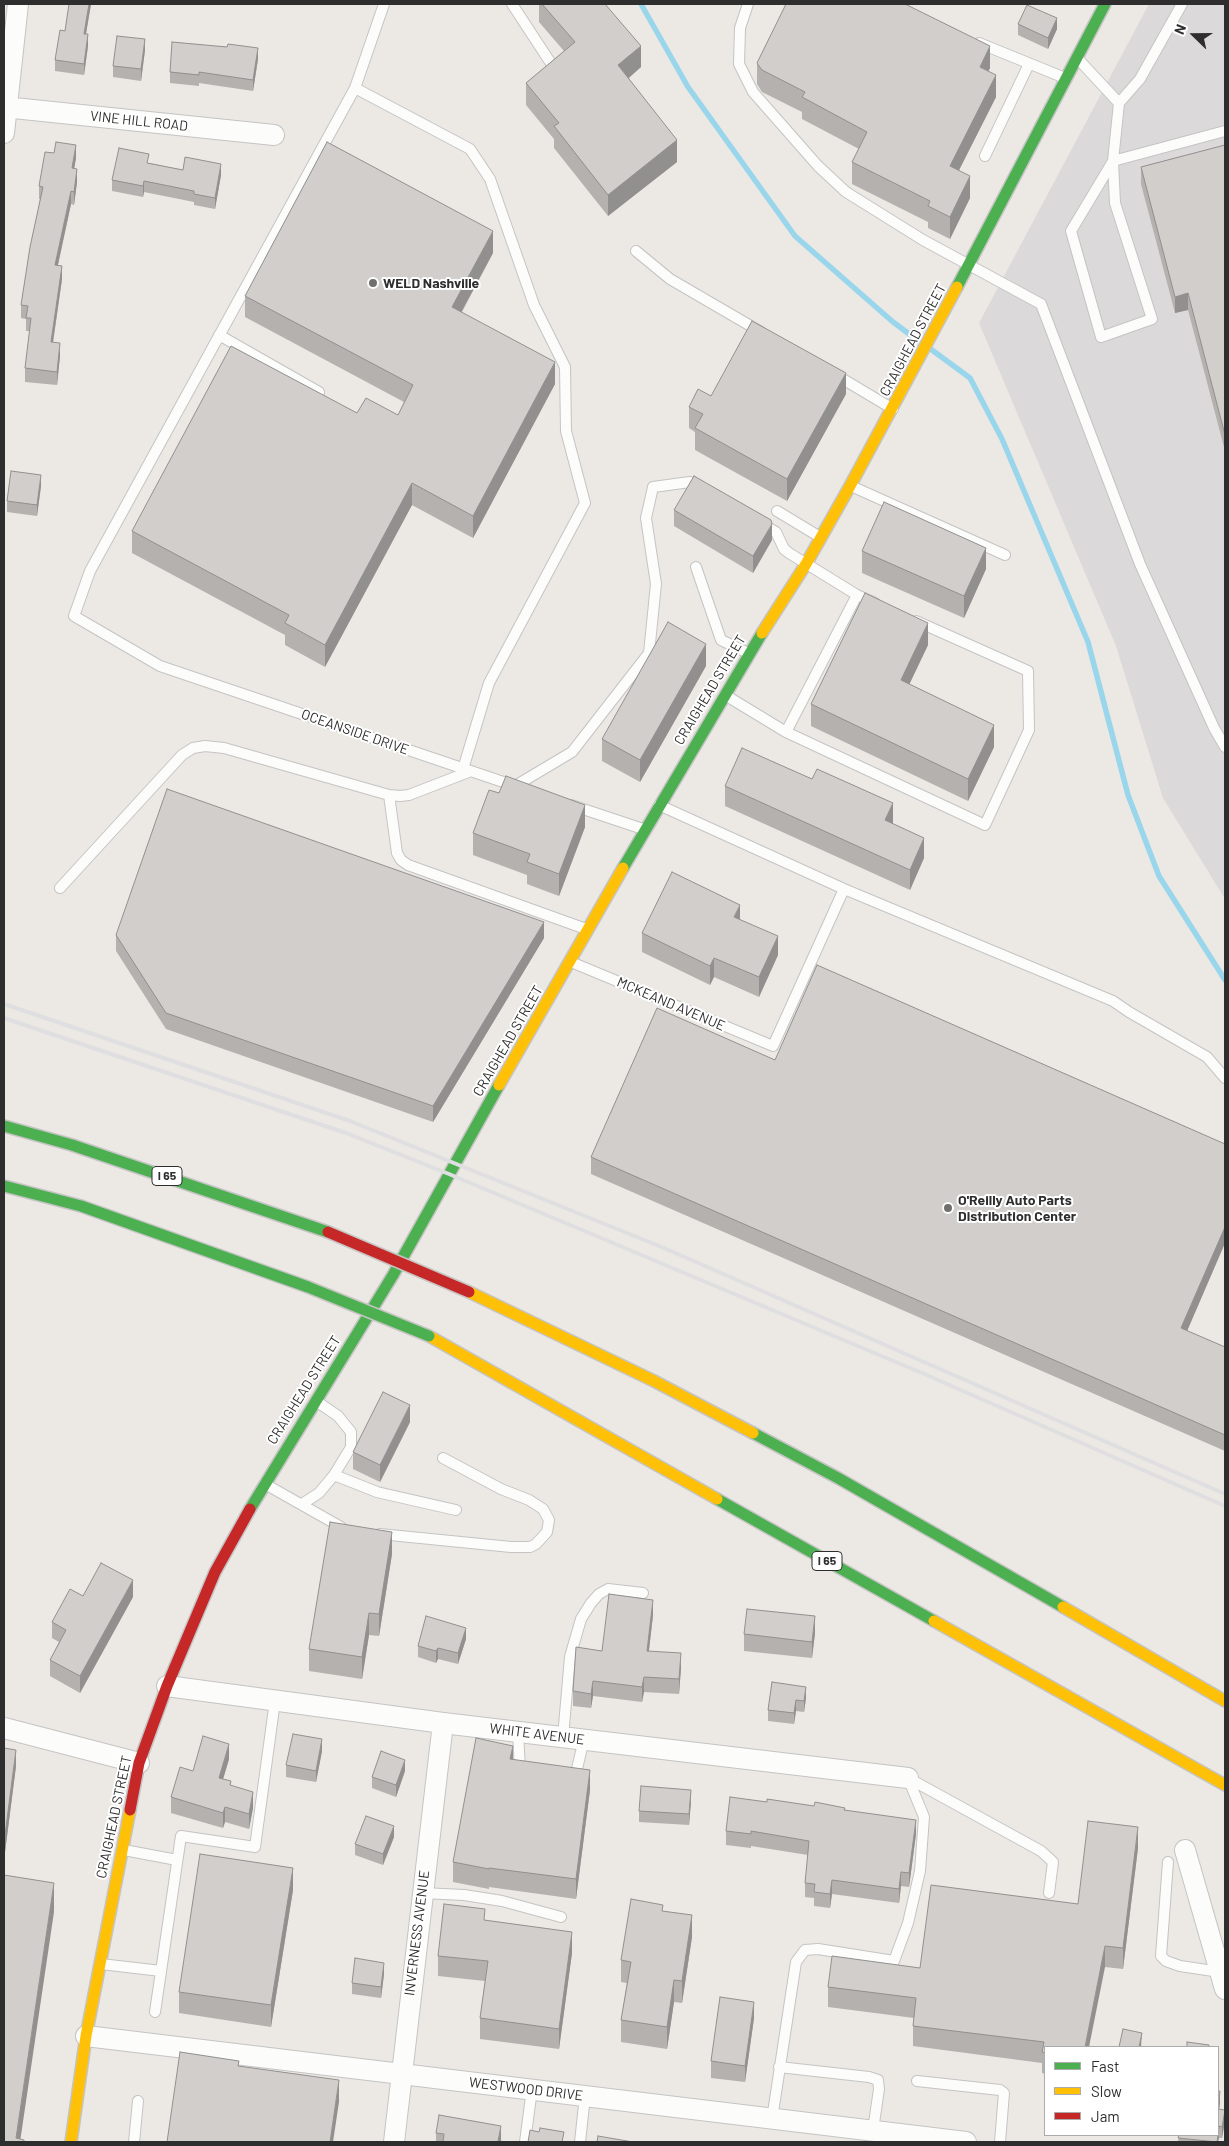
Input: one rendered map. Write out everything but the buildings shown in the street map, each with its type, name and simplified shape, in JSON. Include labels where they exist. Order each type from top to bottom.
[{"type":"main road","name":"CRAIGHEAD STREET","points":[[71,2142],[86,2036],[139,1763],[167,1686],[215,1572],[264,1484],[393,1275],[658,804],[821,538],[894,409],[1105,4]]},
{"type":"main road","name":"I 65","points":[[4,1126],[72,1145],[328,1232],[469,1292],[654,1381],[838,1478],[1225,1701]]},
{"type":"main road","name":"I 65","points":[[4,1186],[81,1206],[308,1287],[428,1336],[1225,1785]]},
{"type":"street","points":[[4,134],[5,108],[18,4]]},
{"type":"street","name":"VINE HILL ROAD","points":[[5,108],[274,135]]},
{"type":"street","name":"WHITE AVENUE","points":[[167,1686],[443,1723],[908,1778]]},
{"type":"street","name":"INVERNESS AVENUE","points":[[394,2142],[400,2073],[443,1723]]},
{"type":"street","points":[[4,1728],[139,1763]]},
{"type":"street","points":[[1185,1850],[1223,1980]]},
{"type":"street","name":"WESTWOOD DRIVE","points":[[86,2036],[873,2130],[893,2138],[966,2142]]},
{"type":"lane","points":[[319,392],[220,335],[355,88],[384,4]]},
{"type":"lane","points":[[512,4],[552,65]]},
{"type":"lane","points":[[748,4],[740,28],[739,64],[753,92],[791,137],[846,192],[922,240],[1041,304],[1140,564],[1214,728],[1225,747]]},
{"type":"lane","points":[[1182,4],[1140,79],[1119,103],[1113,161],[1115,203],[1152,319],[1100,337],[1071,231],[1113,161],[1225,131]]},
{"type":"lane","points":[[973,40],[1066,78]]},
{"type":"lane","points":[[1077,57],[1119,103]]},
{"type":"lane","points":[[985,156],[1030,64]]},
{"type":"lane","points":[[60,888],[182,755],[193,748],[205,746],[224,748],[389,795],[409,795],[467,770],[489,684],[585,503],[566,431],[566,367],[534,305],[490,179],[470,149],[355,88]]},
{"type":"lane","points":[[636,251],[670,279],[766,335]]},
{"type":"lane","name":"OCEANSIDE DRIVE","points":[[220,335],[90,571],[74,616],[160,666],[520,788],[572,752],[649,653],[656,584],[646,518],[653,487],[690,482],[715,496]]},
{"type":"lane","points":[[825,369],[894,409]]},
{"type":"lane","points":[[850,486],[1004,555]]},
{"type":"lane","points":[[777,511],[821,538]]},
{"type":"lane","points":[[754,519],[776,532],[784,549],[806,564],[857,595],[884,607]]},
{"type":"lane","points":[[696,567],[721,640],[749,654]]},
{"type":"lane","points":[[786,732],[857,595]]},
{"type":"lane","points":[[724,695],[786,732],[985,825],[1029,730],[1028,671],[902,615]]},
{"type":"lane","points":[[389,795],[397,853],[401,860],[408,865],[587,930]]},
{"type":"lane","points":[[561,802],[644,830]]},
{"type":"lane","points":[[658,804],[844,889],[1113,1001],[1207,1057],[1225,1078]]},
{"type":"lane","name":"MCKEAND AVENUE","points":[[570,962],[773,1046],[844,889]]},
{"type":"lane","points":[[302,1504],[319,1493],[334,1475],[351,1447],[351,1432],[338,1416],[316,1400]]},
{"type":"lane","points":[[370,1532],[511,1547],[536,1544],[547,1532],[549,1520],[543,1509],[529,1500],[501,1489],[443,1458]]},
{"type":"lane","points":[[334,1475],[377,1492],[456,1510]]},
{"type":"lane","points":[[264,1484],[302,1504],[332,1523],[354,1530]]},
{"type":"lane","points":[[563,1737],[570,1657],[581,1619],[590,1603],[599,1594],[608,1589],[643,1593]]},
{"type":"lane","points":[[155,2012],[181,1836],[255,1847],[275,1701]]},
{"type":"lane","points":[[518,1732],[520,1770],[539,1771]]},
{"type":"lane","points":[[558,1772],[576,1773],[584,1739]]},
{"type":"lane","points":[[908,1778],[1041,1851],[1053,1862],[1049,1893]]},
{"type":"lane","points":[[772,2118],[796,1962],[805,1950],[818,1950],[894,1961],[908,1923],[920,1871],[924,1817],[908,1778]]},
{"type":"lane","points":[[122,1850],[177,1860]]},
{"type":"lane","points":[[1168,1862],[1161,1956],[1166,1961],[1223,1980]]},
{"type":"lane","points":[[422,1893],[464,1895],[502,1901],[561,1916]]},
{"type":"lane","points":[[100,1964],[161,1971]]},
{"type":"lane","points":[[780,2067],[870,2077],[878,2080],[879,2089],[873,2130]]},
{"type":"lane","points":[[917,2081],[1000,2090],[1004,2093],[1000,2142]]},
{"type":"lane","points":[[525,2142],[532,2089]]},
{"type":"lane","points":[[580,2142],[585,2096]]},
{"type":"lane","points":[[134,2142],[138,2101]]},
{"type":"shaded area","points":[[1149,4],[1225,4],[1225,899],[1163,798],[1116,646],[979,323]]},
{"type":"waterway","points":[[641,4],[688,87],[795,236],[893,322],[920,342]]},
{"type":"waterway","points":[[932,350],[970,378],[1002,439],[1088,642],[1128,795],[1159,876],[1225,980]]},
{"type":"railway","points":[[4,1004],[350,1121],[664,1248],[1225,1494]]},
{"type":"railway","points":[[4,1018],[346,1133],[449,1174],[922,1373],[1225,1506]]},
{"type":"traffic: fast","points":[[957,287],[1105,4]]},
{"type":"traffic: fast","points":[[623,868],[762,633]]},
{"type":"traffic: fast","points":[[250,1509],[393,1275],[499,1085]]},
{"type":"traffic: fast","points":[[4,1126],[72,1145],[328,1232]]},
{"type":"traffic: fast","points":[[4,1186],[81,1206],[308,1287]]},
{"type":"traffic: fast","points":[[308,1287],[429,1336]]},
{"type":"traffic: fast","points":[[753,1433],[838,1478],[1063,1607]]},
{"type":"traffic: fast","points":[[717,1499],[934,1621]]},
{"type":"traffic: slow","points":[[762,633],[806,564],[850,486],[957,287]]},
{"type":"traffic: slow","points":[[499,1085],[623,868]]},
{"type":"traffic: slow","points":[[469,1292],[654,1381],[753,1433]]},
{"type":"traffic: slow","points":[[429,1336],[717,1499]]},
{"type":"traffic: slow","points":[[1063,1607],[1225,1701]]},
{"type":"traffic: slow","points":[[934,1621],[1225,1785]]},
{"type":"traffic: slow","points":[[71,2142],[86,2036],[130,1810]]},
{"type":"traffic: jam","points":[[328,1232],[469,1292]]},
{"type":"traffic: jam","points":[[130,1810],[139,1763],[167,1686],[215,1572],[250,1509]]},
{"type":"place","name":"WELD Nashville","points":[[373,283]]},
{"type":"place","name":"O'Reilly Auto Parts Distribution Center","points":[[948,1208]]}]
